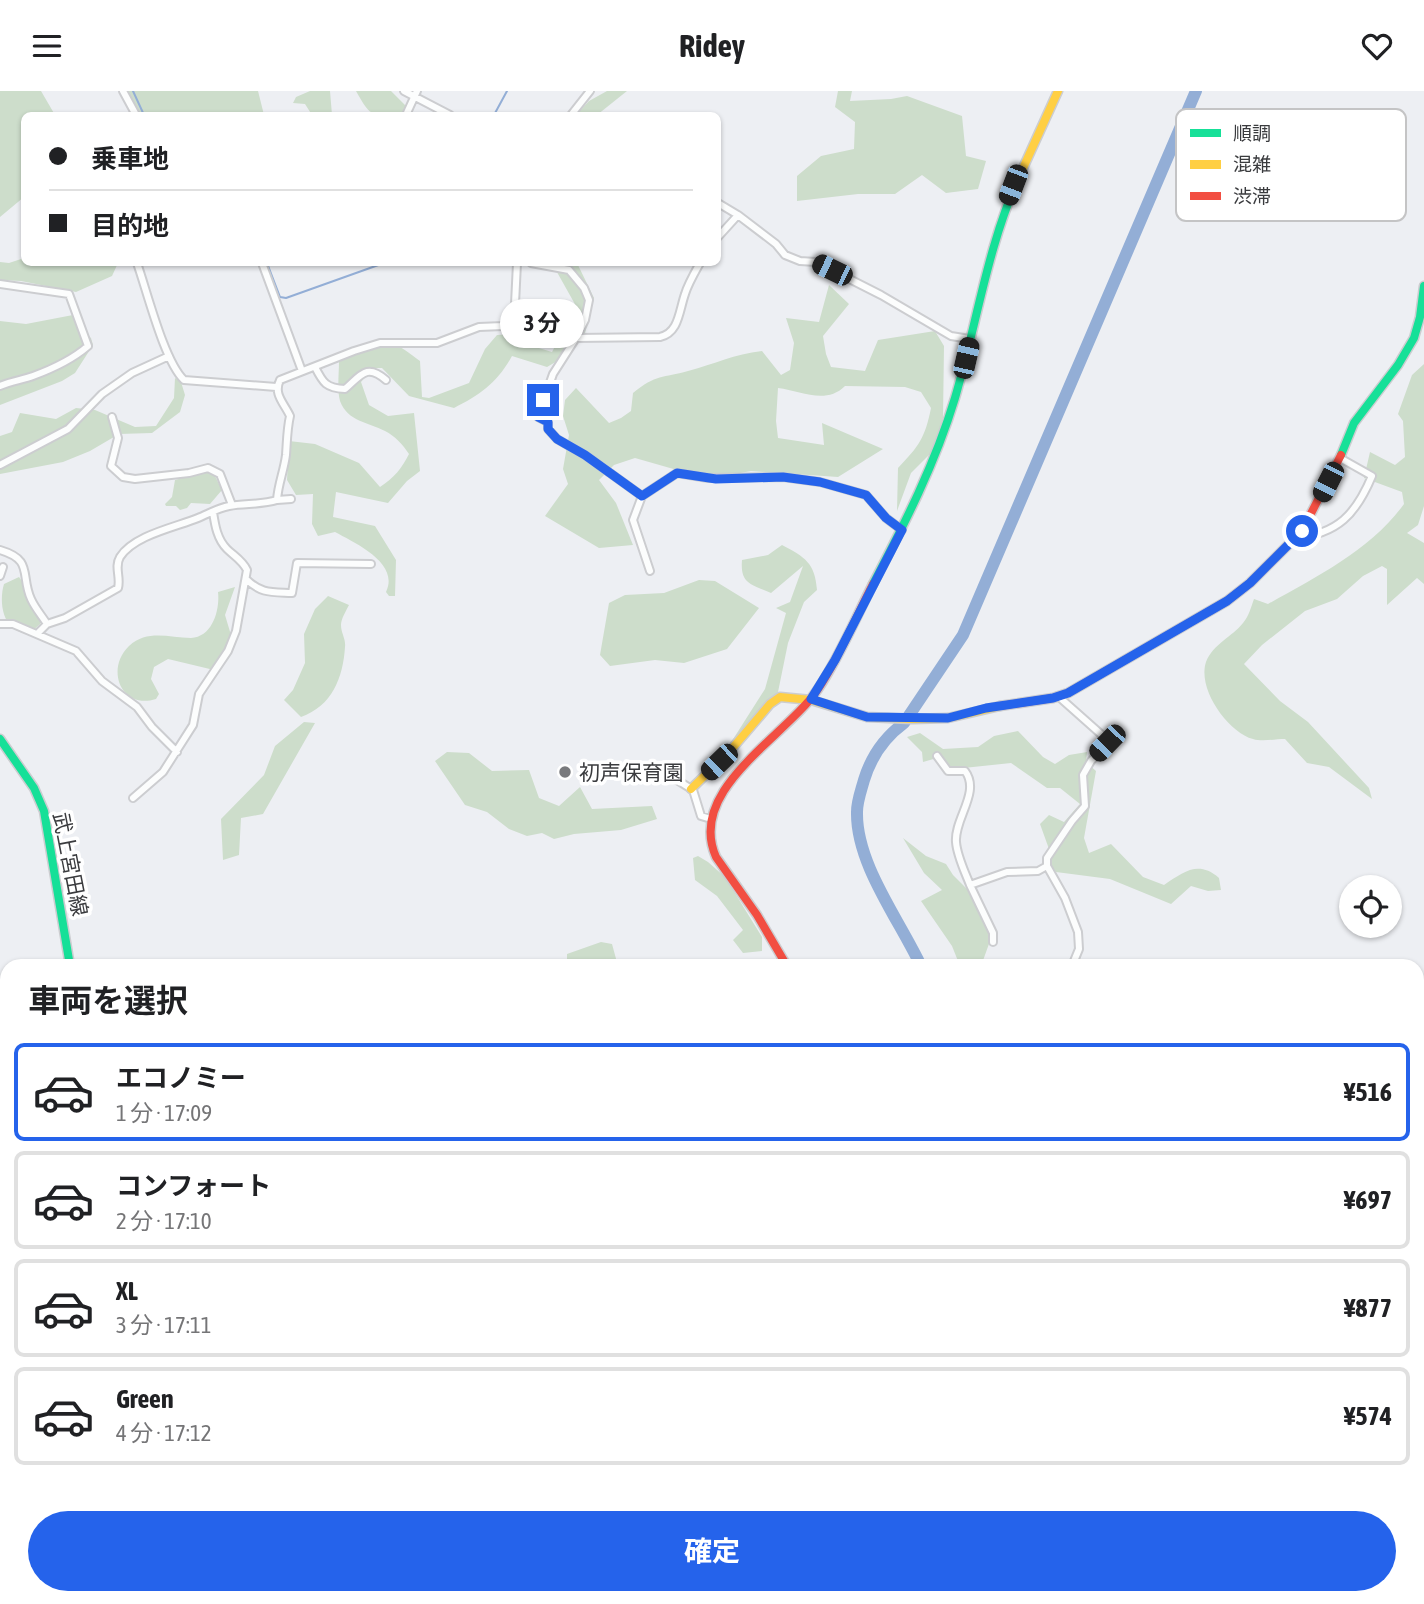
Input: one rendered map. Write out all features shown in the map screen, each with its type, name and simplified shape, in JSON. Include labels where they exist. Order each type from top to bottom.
[{"type":"street","points":[[123,91],[134,112]]},
{"type":"street","points":[[404,91],[416,93],[445,112]]},
{"type":"street","points":[[573,112],[590,91]]},
{"type":"street","points":[[783,959],[757,915],[716,857],[711,840],[711,819],[715,804],[723,789],[811,699],[831,668],[902,530],[936,458],[956,396],[990,251],[1001,217],[1013,185],[1058,91]]},
{"type":"street","points":[[407,112],[416,93]]},
{"type":"street","points":[[721,205],[776,244],[785,255],[800,261],[816,262],[881,295],[951,336],[970,339]]},
{"type":"street","points":[[721,234],[738,215]]},
{"type":"street","points":[[138,266],[169,356],[184,380],[276,387]]},
{"type":"street","points":[[263,266],[302,371]]},
{"type":"street","points":[[277,500],[278,480],[286,456],[286,433],[290,416],[278,395],[276,387],[280,380],[380,343],[437,343],[479,327],[503,326],[508,323],[515,305],[517,266]]},
{"type":"street","points":[[547,266],[569,270],[584,288],[589,308],[576,338],[553,374],[538,417],[548,422],[548,429],[557,439],[585,455],[642,496]]},
{"type":"street","points":[[576,338],[668,335],[675,327],[685,293],[698,266]]},
{"type":"street","points":[[0,284],[69,294],[88,346],[68,360],[0,386]]},
{"type":"street","points":[[691,789],[730,751],[770,704],[780,697],[811,699],[867,717],[908,719],[948,718],[986,708],[1058,696],[1068,693],[1227,601],[1250,583],[1295,538],[1307,522],[1340,459],[1354,423],[1398,365],[1414,338],[1424,286]]},
{"type":"street","points":[[0,465],[68,429],[95,400],[112,387],[132,373],[169,356]]},
{"type":"street","points":[[315,367],[324,384],[331,389],[345,389],[371,370],[386,380]]},
{"type":"street","points":[[112,417],[118,438],[111,466],[124,477],[163,476],[208,468],[220,474],[232,505]]},
{"type":"street","points":[[1295,538],[1308,537],[1337,526],[1351,514],[1366,491],[1372,476],[1340,459]]},
{"type":"street","points":[[650,571],[633,520],[642,496],[677,473],[716,479],[783,477],[820,482],[866,495],[886,518],[902,530]]},
{"type":"street","points":[[37,634],[47,624],[65,618],[118,588],[119,558],[129,547],[151,535],[232,505],[259,505],[292,499]]},
{"type":"street","points":[[133,798],[155,780],[177,752],[193,725],[199,694],[228,651],[236,631],[247,570],[219,537],[213,512]]},
{"type":"street","points":[[0,550],[10,553],[25,567],[30,598],[47,624]]},
{"type":"street","points":[[246,579],[256,589],[292,593],[297,563],[371,564]]},
{"type":"street","points":[[0,576],[3,567]]},
{"type":"street","points":[[0,624],[13,624],[76,651],[102,681],[137,707],[177,752]]},
{"type":"street","points":[[1058,696],[1103,736],[1107,743],[1084,771],[1082,779],[1085,806],[1047,858],[1048,866],[1065,898],[1078,932],[1079,949],[1075,959]]},
{"type":"street","name":"武上宮田線","points":[[0,739],[23,770],[43,807],[69,959]]},
{"type":"street","points":[[937,756],[948,771],[965,771],[969,777],[968,798],[956,840],[970,885],[993,933],[993,942]]},
{"type":"street","points":[[657,774],[677,780],[691,789],[701,816],[711,819]]},
{"type":"street","points":[[970,885],[1007,872],[1038,871],[1048,866]]},
{"type":"green space","points":[[0,91],[41,91],[53,112],[21,112],[21,200],[0,217]]},
{"type":"green space","points":[[127,91],[258,91],[263,112],[138,112]]},
{"type":"green space","points":[[310,91],[330,91],[332,112],[310,112],[305,104],[293,103],[296,97]]},
{"type":"green space","points":[[356,91],[391,91],[406,106],[403,112],[371,112]]},
{"type":"green space","points":[[607,91],[627,91],[601,112],[579,112],[589,101]]},
{"type":"green space","points":[[838,91],[852,91],[850,101],[907,96],[962,116],[966,156],[986,161],[978,189],[946,193],[922,175],[895,194],[858,194],[797,201],[797,176],[821,156],[854,149],[855,122],[835,107]]},
{"type":"green space","points":[[21,259],[21,266],[117,266],[112,276],[76,292],[21,281],[0,280],[0,262],[9,263]]},
{"type":"green space","points":[[554,266],[578,266],[594,298],[584,337],[559,360],[547,367],[512,356],[488,387],[454,408],[409,396],[382,368],[373,368],[361,382],[369,405],[388,416],[414,413],[420,471],[407,481],[388,503],[336,492],[333,517],[375,526],[396,560],[395,596],[389,596],[386,592],[389,582],[387,572],[373,555],[335,532],[318,536],[312,524],[313,494],[296,495],[287,480],[289,441],[315,444],[359,463],[380,487],[397,472],[409,454],[392,435],[359,421],[344,408],[339,392],[339,362],[378,346],[397,346],[420,361],[422,397],[429,398],[469,383],[485,349],[497,335],[512,334],[529,345],[552,352],[576,306]]},
{"type":"green space","points":[[829,285],[849,304],[823,336],[831,367],[865,371],[878,340],[935,331],[944,346],[943,418],[932,452],[911,473],[897,511],[898,468],[920,441],[931,408],[921,392],[905,387],[845,386],[838,392],[822,396],[778,388],[778,438],[824,445],[822,423],[883,449],[838,477],[751,471],[724,476],[677,470],[635,458],[614,465],[599,480],[616,503],[633,545],[599,548],[545,516],[568,484],[563,469],[569,435],[563,416],[565,400],[576,388],[609,423],[631,411],[633,393],[660,377],[762,351],[781,375],[790,370],[794,343],[786,318],[819,322]]},
{"type":"green space","points":[[73,315],[80,330],[91,338],[93,345],[75,373],[62,381],[0,405],[0,321],[26,324]]},
{"type":"green space","points":[[1424,364],[1424,506],[1418,525],[1407,533],[1424,543],[1424,584],[1417,578],[1387,605],[1387,569],[1382,566],[1363,576],[1337,599],[1305,611],[1262,645],[1244,664],[1280,701],[1308,722],[1369,788],[1372,799],[1329,767],[1307,763],[1285,739],[1257,740],[1243,735],[1217,708],[1210,696],[1204,673],[1209,656],[1243,623],[1254,599],[1268,604],[1342,561],[1376,535],[1404,504],[1402,492],[1364,478],[1370,452],[1395,465],[1405,457],[1403,421],[1398,414],[1412,375]]},
{"type":"green space","points":[[175,378],[181,382],[185,395],[180,412],[152,433],[119,434],[90,451],[63,462],[0,474],[0,436],[12,432],[20,413],[56,419],[76,408],[95,410],[135,427],[156,426],[174,398]]},
{"type":"green space","points":[[212,470],[222,490],[210,504],[191,503],[180,510],[176,506],[166,506],[172,497],[175,480]]},
{"type":"green space","points":[[782,545],[797,553],[811,567],[817,590],[804,602],[788,643],[778,692],[753,723],[730,744],[765,689],[786,613],[776,608],[790,602],[803,566],[771,593],[745,579],[742,560],[768,555]]},
{"type":"green space","points":[[19,577],[44,612],[41,623],[28,635],[15,630],[8,623],[2,607],[4,584]]},
{"type":"green space","points":[[699,580],[715,581],[759,608],[727,649],[684,663],[655,660],[610,666],[600,655],[609,603],[625,595],[664,593]]},
{"type":"green space","points":[[235,587],[225,615],[231,635],[226,659],[214,670],[168,659],[154,667],[151,679],[159,694],[156,699],[134,699],[126,693],[120,685],[118,666],[129,646],[151,636],[191,638],[205,633],[216,614],[218,592]]},
{"type":"green space","points":[[328,596],[349,605],[341,623],[345,644],[342,669],[328,698],[321,706],[301,717],[284,700],[293,690],[305,663],[304,634],[315,609]]},
{"type":"green space","points":[[304,722],[315,723],[263,814],[241,818],[239,855],[223,860],[221,819],[264,775],[275,746]]},
{"type":"green space","points":[[1018,731],[1043,757],[1055,764],[1069,755],[1087,752],[1086,762],[1096,771],[1084,838],[1089,853],[1111,844],[1143,877],[1164,885],[1185,872],[1204,870],[1219,878],[1221,890],[1208,891],[1191,886],[1171,904],[1110,879],[1056,872],[1050,864],[1049,849],[1040,824],[1049,815],[1064,822],[1080,804],[1060,788],[1047,788],[1011,763],[954,769],[937,758],[923,762],[922,752],[907,737],[920,733],[943,749],[978,747],[994,736]]},
{"type":"green space","points":[[447,752],[469,753],[492,771],[529,770],[539,798],[559,806],[580,787],[592,809],[652,806],[657,819],[621,830],[574,834],[554,839],[542,833],[527,836],[509,829],[487,812],[465,805],[435,761]]},
{"type":"green space","points":[[903,838],[926,856],[946,864],[972,894],[994,930],[984,959],[957,959],[952,946],[921,901],[942,890],[924,873]]},
{"type":"green space","points":[[698,856],[725,877],[762,937],[762,951],[743,953],[733,940],[743,930],[717,896],[695,880],[693,858]]},
{"type":"green space","points":[[601,942],[612,944],[616,959],[567,959],[567,954]]},
{"type":"waterway","points":[[133,91],[143,112]]},
{"type":"waterway","points":[[496,112],[507,91]]},
{"type":"waterway","points":[[1188,109],[1196,91]]},
{"type":"waterway","points":[[918,959],[880,891],[863,851],[857,812],[864,780],[880,748],[904,723],[963,635],[1176,138]]},
{"type":"waterway","points":[[268,266],[280,297],[286,298],[376,266]]},
{"type":"traffic: fast","points":[[873,584],[918,493],[947,422],[963,370],[990,258],[1019,177]]},
{"type":"traffic: fast","points":[[1341,455],[1354,423],[1398,365],[1414,338],[1424,286]]},
{"type":"traffic: fast","points":[[0,739],[34,788],[44,811],[69,959]]},
{"type":"traffic: slow","points":[[1019,177],[1058,91]]},
{"type":"traffic: slow","points":[[691,789],[730,751],[770,704],[780,697],[811,700],[867,717],[912,719],[948,718],[1000,706]]},
{"type":"traffic: jam","points":[[1000,706],[1068,693],[1227,601],[1250,583],[1302,531],[1341,455]]},
{"type":"traffic: jam","points":[[783,959],[757,915],[716,857],[710,832],[715,809],[744,765],[818,689],[873,584]]},
{"type":"place","name":"初声保育園","points":[[565,772]]},
{"type":"route","points":[[543,400],[538,417],[548,422],[548,429],[553,436],[585,455],[642,496],[672,475],[683,473],[716,479],[783,477],[820,482],[858,492],[872,500],[886,518],[902,530],[835,660],[811,699],[867,717],[948,718],[1068,693],[1227,601],[1250,583],[1302,531]]}]
